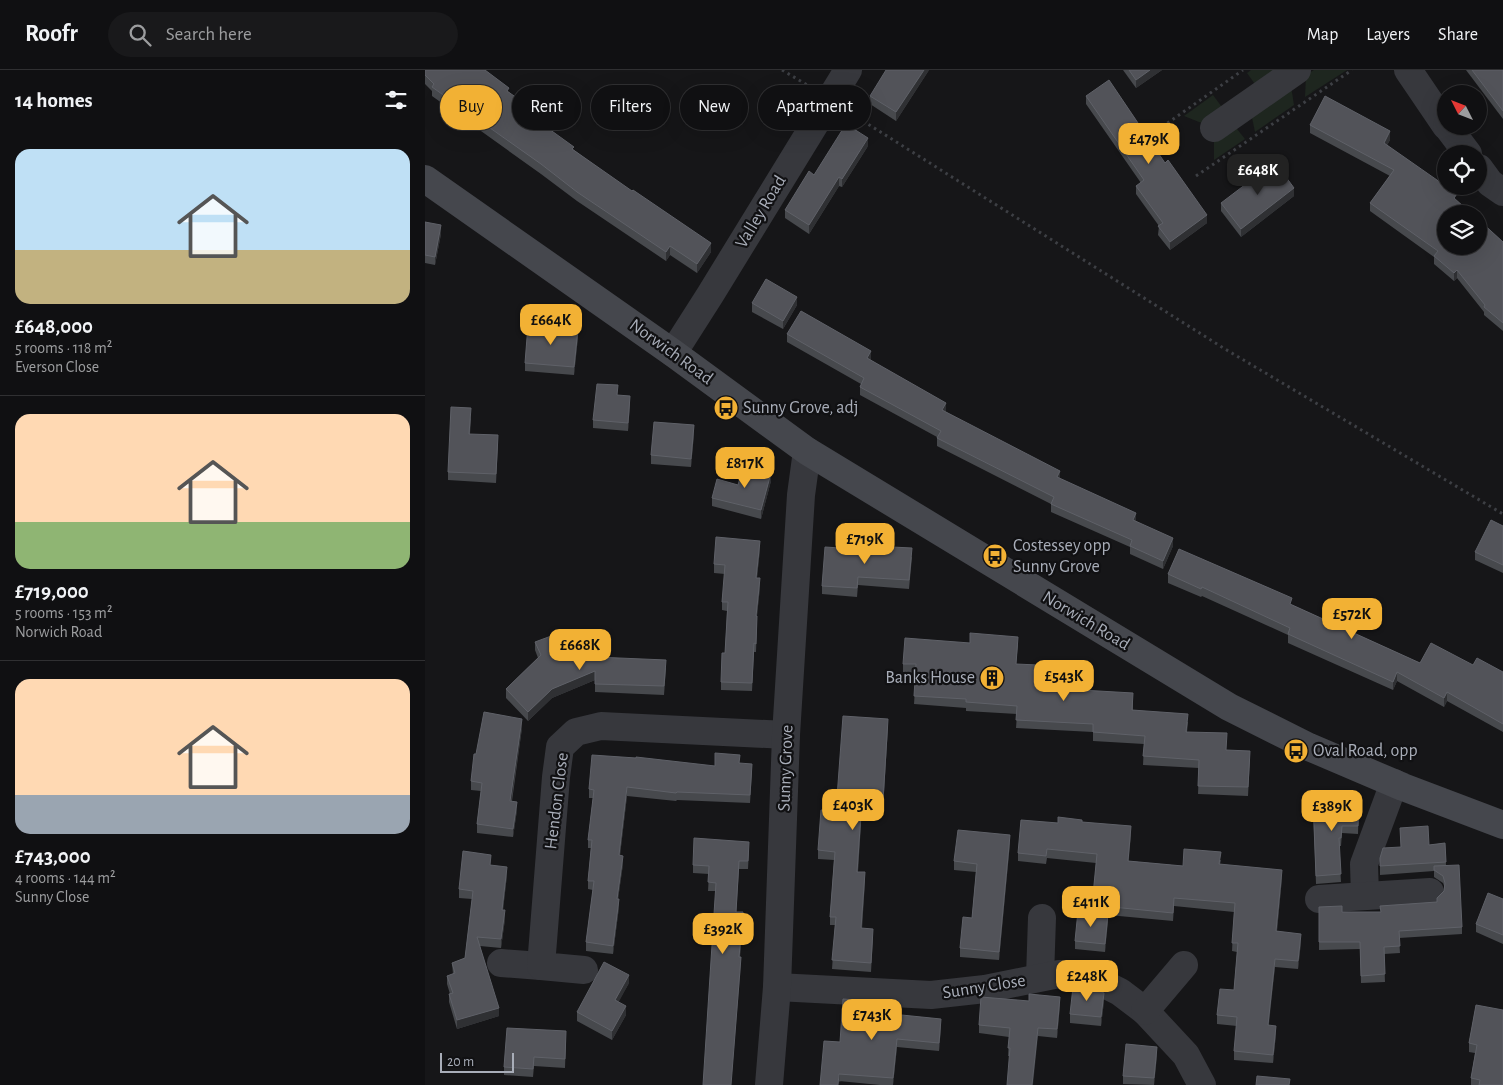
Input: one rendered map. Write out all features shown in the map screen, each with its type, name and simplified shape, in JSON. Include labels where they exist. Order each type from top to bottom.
[{"type":"street","name":"Valley Road","points":[[839,85],[848,70]]},
{"type":"street","points":[[1214,128],[1297,70]]},
{"type":"street","points":[[1408,70],[1437,112]]},
{"type":"street","name":"Valley Road","points":[[673,353],[812,130]]},
{"type":"street","name":"Norwich Road","points":[[425,179],[673,353],[807,452],[1229,707],[1309,748],[1503,825]]},
{"type":"street","points":[[1487,179],[1503,192]]},
{"type":"street","name":"Sunny Grove","points":[[769,1085],[777,987],[786,735],[801,495],[807,452]]},
{"type":"street","name":"Hendon Close","points":[[541,966],[560,748],[576,732],[601,726],[733,734],[786,735]]},
{"type":"street","points":[[1365,896],[1364,864],[1394,783]]},
{"type":"street","points":[[1319,899],[1429,892]]},
{"type":"street","name":"Sunny Close","points":[[1041,977],[1042,918]]},
{"type":"street","points":[[501,963],[584,970]]},
{"type":"street","points":[[1145,1011],[1184,964]]},
{"type":"street","name":"Sunny Close","points":[[777,987],[931,995],[985,989],[1059,974],[1088,976],[1120,992],[1145,1011],[1186,1056],[1202,1085]]},
{"type":"path","points":[[783,70],[806,85]]},
{"type":"path","points":[[1161,127],[1243,70]]},
{"type":"path","points":[[1196,176],[1352,70]]},
{"type":"path","points":[[871,126],[1225,349],[1503,514]]},
{"type":"shaded area","points":[[1251,70],[1283,70],[1257,87],[1247,73]]},
{"type":"shaded area","points":[[1314,70],[1347,70],[1305,97],[1306,75]]},
{"type":"shaded area","points":[[1291,86],[1294,105],[1255,132],[1251,113]]},
{"type":"shaded area","points":[[1213,95],[1224,110],[1204,124],[1184,116]]},
{"type":"shaded area","points":[[1233,124],[1245,139],[1214,160],[1214,138]]},
{"type":"building","points":[[425,70],[485,70],[509,88],[507,91],[512,95],[512,130],[550,130],[574,147],[572,149],[711,243],[697,264],[670,246],[666,252],[577,192],[493,130],[502,130],[502,85],[440,85],[440,93],[432,87],[434,84],[425,75]]},
{"type":"building","points":[[886,70],[924,70],[896,112],[871,97]]},
{"type":"building","points":[[1129,70],[1150,70],[1136,80]]},
{"type":"building","points":[[1472,70],[1503,70],[1503,111],[1487,90],[1487,85],[1483,85]]},
{"type":"building","points":[[1109,80],[1165,163],[1168,160],[1207,215],[1170,242],[1158,226],[1163,223],[1136,186],[1144,180],[1086,96]]},
{"type":"building","points":[[1325,96],[1390,131],[1384,143],[1437,180],[1437,195],[1456,195],[1454,198],[1462,205],[1437,205],[1437,250],[1370,203],[1394,170],[1310,125]]},
{"type":"building","points":[[842,130],[855,130],[868,138],[842,179],[839,177],[809,225],[785,210],[809,171],[814,175]]},
{"type":"building","points":[[1275,162],[1294,188],[1241,229],[1221,203]]},
{"type":"building","points":[[425,222],[441,225],[435,257],[425,255]]},
{"type":"building","points":[[1487,227],[1503,242],[1503,323],[1484,307],[1485,305],[1457,270],[1454,273],[1434,256],[1437,252],[1437,255],[1487,255]]},
{"type":"building","points":[[766,279],[797,297],[783,321],[752,303]]},
{"type":"building","points":[[801,311],[871,351],[867,358],[946,403],[942,410],[1060,471],[1057,477],[1136,513],[1133,520],[1173,538],[1163,561],[1130,546],[1132,540],[1051,504],[1054,497],[937,438],[941,431],[860,387],[864,378],[787,334]]},
{"type":"building","points":[[528,325],[578,329],[574,367],[525,363]]},
{"type":"building","points":[[597,384],[618,385],[617,395],[630,396],[628,423],[593,420]]},
{"type":"building","points":[[451,407],[471,408],[469,434],[498,435],[496,474],[448,472]]},
{"type":"building","points":[[654,422],[694,425],[691,459],[651,455]]},
{"type":"building","points":[[743,466],[771,473],[761,510],[712,498],[717,479],[738,485]]},
{"type":"building","points":[[1491,520],[1503,526],[1503,565],[1475,552]]},
{"type":"building","points":[[716,537],[760,541],[756,578],[760,578],[752,683],[721,682],[722,653],[725,653],[728,602],[722,602],[725,565],[714,564]]},
{"type":"building","points":[[872,546],[912,548],[909,580],[858,577],[857,588],[822,586],[825,547],[872,550]]},
{"type":"building","points":[[1179,549],[1292,598],[1290,604],[1420,663],[1431,643],[1473,665],[1477,658],[1503,672],[1503,724],[1447,692],[1444,698],[1397,672],[1393,682],[1288,634],[1290,628],[1202,587],[1201,589],[1168,574]]},
{"type":"building","points":[[562,632],[572,656],[666,660],[664,686],[595,684],[595,671],[552,689],[528,712],[506,689],[541,655],[535,642]]},
{"type":"building","points":[[970,633],[1018,637],[1016,664],[1082,667],[1081,690],[1133,693],[1132,710],[1188,714],[1186,732],[1227,733],[1226,750],[1250,751],[1248,787],[1198,786],[1199,760],[1143,756],[1145,736],[1093,732],[1093,724],[1016,720],[1017,706],[966,702],[966,699],[914,696],[916,664],[903,664],[905,638],[970,643]]},
{"type":"building","points":[[484,712],[522,719],[510,801],[517,802],[513,829],[477,824],[482,783],[471,781],[474,754],[476,754]]},
{"type":"building","points":[[843,716],[888,719],[883,801],[862,799],[857,872],[865,872],[861,928],[873,929],[871,963],[832,960],[836,917],[830,917],[835,852],[818,850],[821,810],[836,811]]},
{"type":"building","points":[[715,753],[740,755],[739,763],[752,764],[750,795],[676,793],[627,787],[619,855],[623,856],[613,946],[586,942],[594,881],[588,881],[592,840],[588,840],[594,790],[589,789],[592,755],[636,757],[715,766]]},
{"type":"building","points":[[1313,800],[1359,801],[1358,826],[1342,826],[1341,838],[1339,838],[1341,874],[1316,876]]},
{"type":"building","points":[[1058,817],[1082,820],[1082,822],[1131,826],[1128,861],[1183,866],[1184,849],[1221,852],[1219,864],[1282,870],[1276,931],[1301,934],[1298,961],[1275,959],[1268,1025],[1276,1026],[1273,1055],[1234,1051],[1237,1017],[1217,1015],[1220,989],[1234,990],[1238,943],[1232,943],[1235,903],[1174,898],[1173,913],[1092,905],[1097,854],[1047,849],[1046,856],[1018,853],[1021,820],[1058,823]]},
{"type":"building","points":[[1428,826],[1429,845],[1445,843],[1446,862],[1380,866],[1383,848],[1401,847],[1400,828]]},
{"type":"building","points":[[958,830],[1010,835],[999,952],[960,948],[963,917],[972,918],[977,864],[954,861]]},
{"type":"building","points":[[694,838],[749,842],[748,861],[739,861],[736,912],[743,912],[731,1085],[703,1085],[716,883],[708,882],[709,866],[693,865]]},
{"type":"building","points":[[463,851],[491,855],[490,865],[507,867],[502,910],[505,910],[501,939],[477,937],[499,1008],[457,1020],[449,994],[453,993],[447,976],[455,973],[452,963],[465,958],[473,891],[459,889]]},
{"type":"building","points":[[1459,865],[1462,927],[1399,931],[1400,946],[1384,947],[1385,974],[1361,976],[1360,942],[1319,942],[1319,907],[1342,906],[1342,912],[1381,912],[1380,906],[1437,902],[1437,898],[1444,891],[1445,883],[1443,876],[1434,870],[1434,866]]},
{"type":"building","points":[[1488,893],[1503,899],[1503,935],[1476,924]]},
{"type":"building","points":[[1078,911],[1108,914],[1105,944],[1075,941]]},
{"type":"building","points":[[604,962],[629,975],[615,1000],[626,1006],[612,1031],[577,1012]]},
{"type":"building","points":[[1073,987],[1095,989],[1104,993],[1101,1017],[1070,1014]]},
{"type":"building","points":[[1029,994],[1060,997],[1057,1029],[1038,1028],[1032,1085],[1007,1085],[1010,1028],[979,1025],[981,997],[1029,1001]]},
{"type":"building","points":[[843,999],[883,1002],[882,1013],[941,1019],[939,1043],[897,1039],[893,1078],[839,1074],[838,1085],[820,1085],[824,1041],[840,1042]]},
{"type":"building","points":[[1476,1005],[1503,1010],[1503,1085],[1479,1085],[1480,1080],[1471,1078],[1477,1045],[1469,1043]]},
{"type":"building","points":[[507,1028],[566,1031],[565,1059],[534,1057],[533,1069],[504,1067]]},
{"type":"building","points":[[1126,1044],[1157,1047],[1154,1078],[1123,1076]]},
{"type":"building","points":[[1257,1076],[1290,1079],[1289,1085],[1256,1085]]},
{"type":"place","name":"Sunny Grove, adj","points":[[726,408]]},
{"type":"place","name":"Costessey opp Sunny Grove","points":[[995,556]]},
{"type":"place","name":"Banks House","points":[[992,678]]},
{"type":"place","name":"Oval Road, opp","points":[[1296,751]]}]
